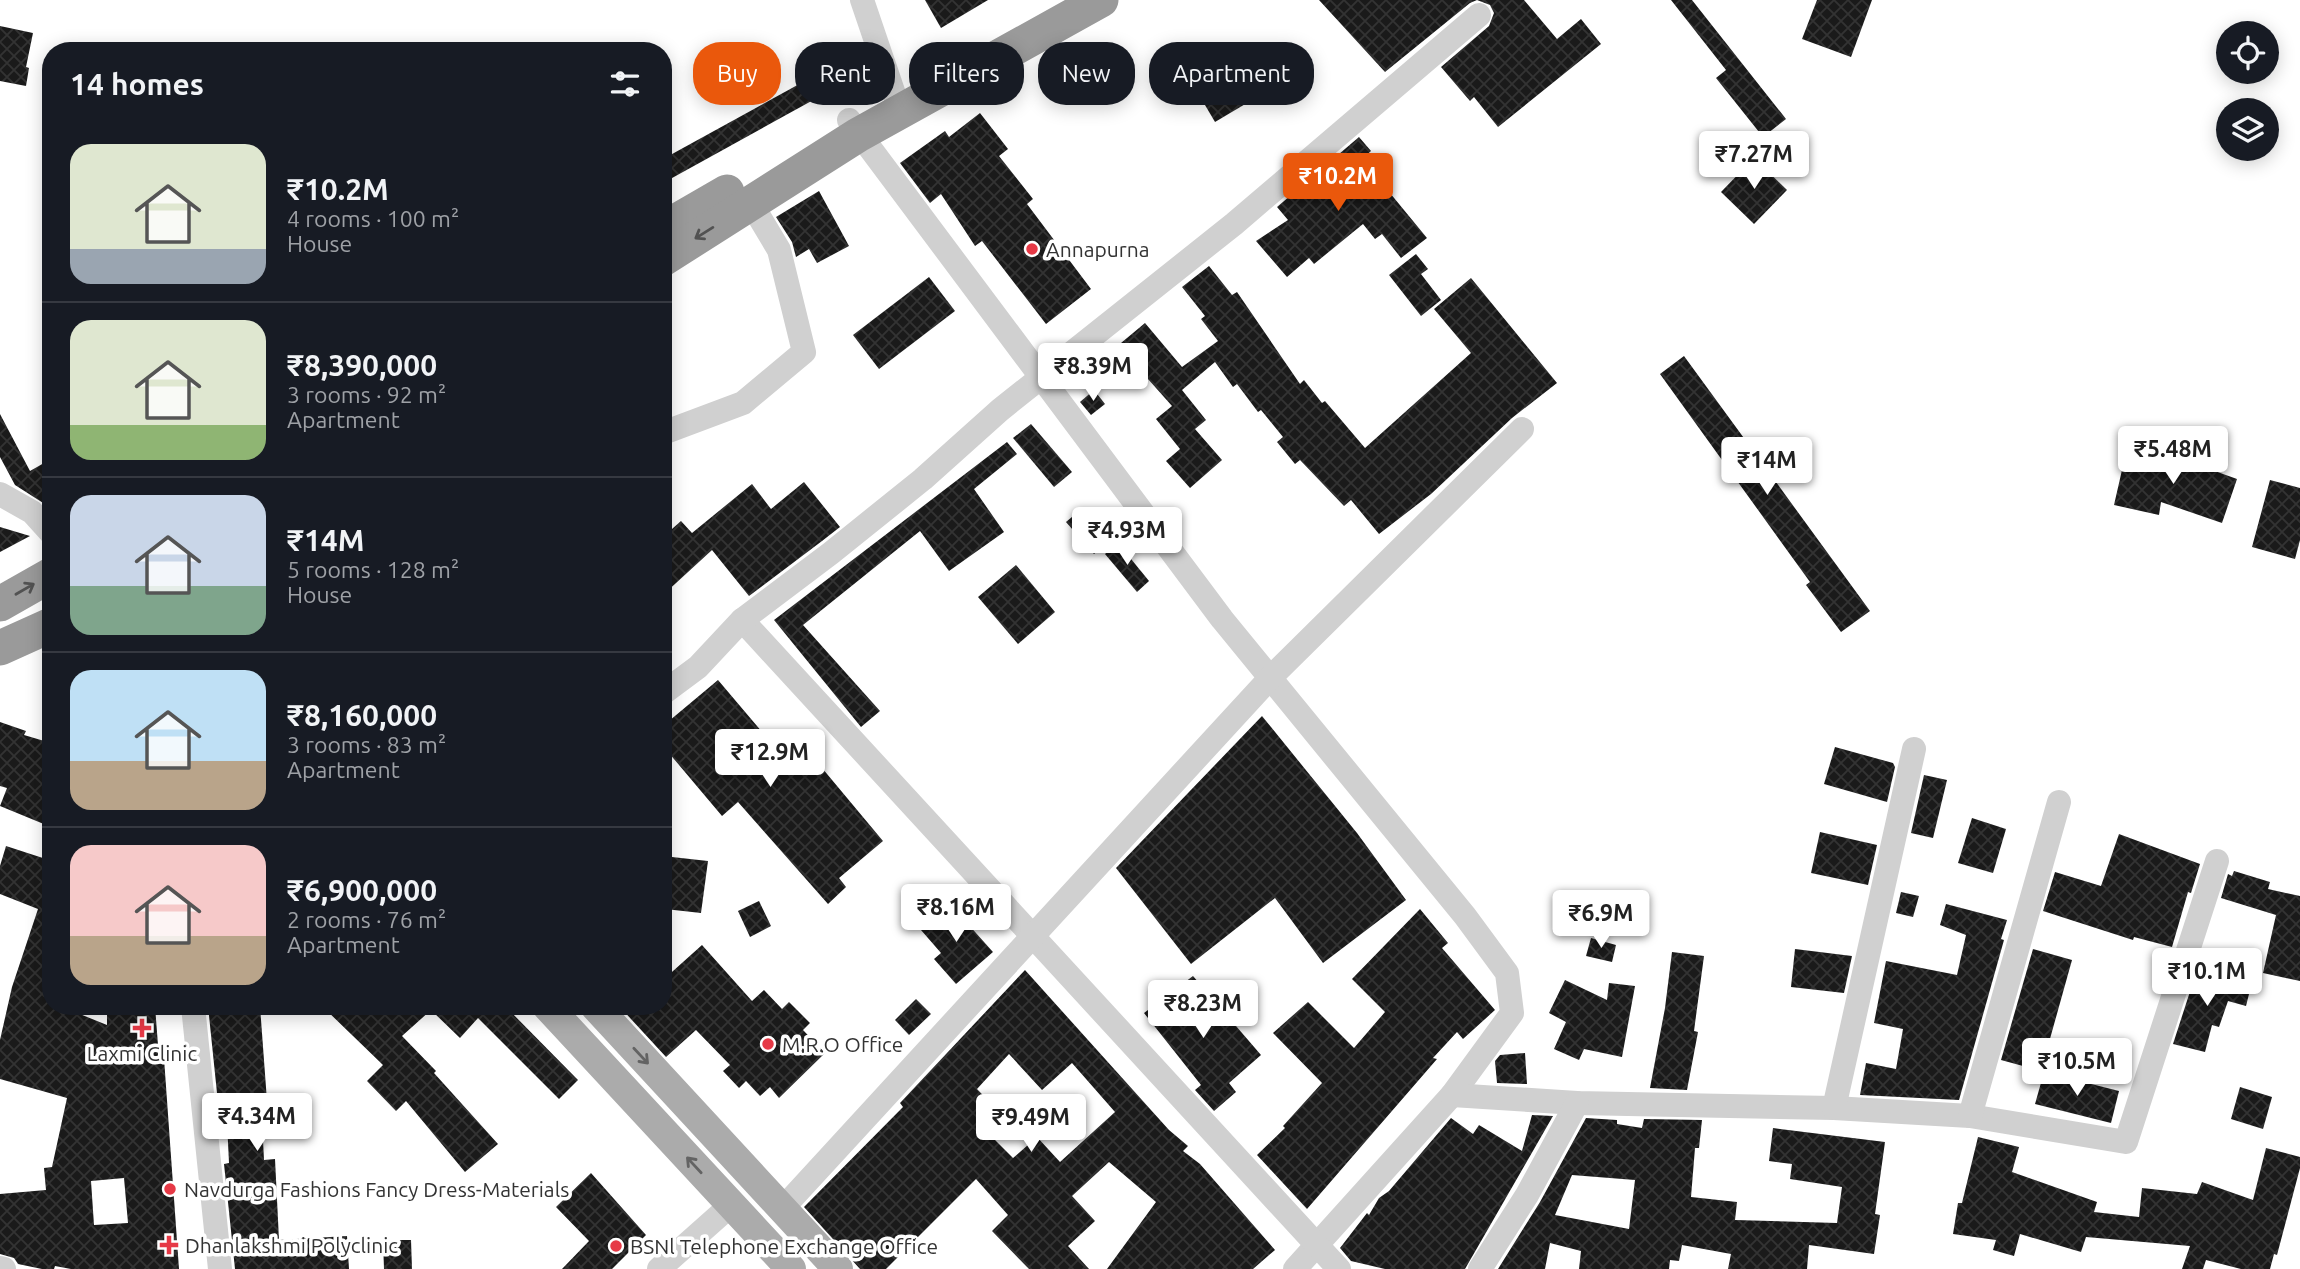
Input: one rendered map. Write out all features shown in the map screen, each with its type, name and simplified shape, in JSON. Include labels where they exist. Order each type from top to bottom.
[{"type":"highway","points":[[899,102],[1053,0]]},
{"type":"highway","points":[[672,224],[899,102],[1101,0]]},
{"type":"highway","points":[[672,253],[751,203],[853,128]]},
{"type":"highway","points":[[0,604],[42,580]]},
{"type":"highway","points":[[0,648],[42,629]]},
{"type":"main road","points":[[555,1015],[791,1269]]},
{"type":"main road","points":[[603,1015],[838,1269]]},
{"type":"main road","points":[[641,1108],[667,1084]]},
{"type":"street","points":[[862,0],[899,102]]},
{"type":"street","points":[[672,686],[698,667],[742,620],[862,528],[1000,410],[1234,225],[1479,15]]},
{"type":"street","points":[[853,128],[1041,380],[1270,678],[1465,916],[1507,973],[1511,1013],[1452,1095],[1295,1269]]},
{"type":"street","points":[[672,430],[744,402],[804,352],[779,250],[751,203]]},
{"type":"street","points":[[782,1209],[1270,678],[1522,429]]},
{"type":"street","points":[[0,494],[32,512],[42,523]]},
{"type":"street","points":[[742,620],[1339,1269]]},
{"type":"street","points":[[1834,1108],[1914,749]]},
{"type":"street","points":[[1970,1116],[2059,803]]},
{"type":"street","points":[[1452,1095],[1577,1103],[1834,1108],[1970,1116],[2126,1142],[2217,861]]},
{"type":"street","points":[[194,1015],[220,1269]]},
{"type":"street","points":[[1480,1269],[1577,1103]]},
{"type":"street","points":[[659,1269],[731,1205]]},
{"type":"building","points":[[925,0],[988,0],[941,28]]},
{"type":"building","points":[[1319,0],[1477,0],[1385,72]]},
{"type":"building","points":[[1477,0],[1524,0],[1557,39],[1581,19],[1601,44],[1498,127],[1474,97],[1470,101],[1441,67],[1489,26],[1494,13],[1490,5]]},
{"type":"building","points":[[1671,0],[1692,0],[1786,119],[1763,137],[1716,78],[1726,70]]},
{"type":"building","points":[[1817,0],[1872,0],[1851,57],[1802,39]]},
{"type":"building","points":[[0,26],[33,33],[26,67],[29,68],[26,86],[0,81]]},
{"type":"building","points":[[795,86],[795,105],[804,105],[672,178],[672,154],[761,105],[781,105],[781,94]]},
{"type":"building","points":[[1205,105],[1244,105],[1215,122]]},
{"type":"building","points":[[980,113],[1008,149],[999,156],[1033,199],[1027,204],[1091,289],[1046,324],[982,241],[975,246],[941,194],[930,203],[900,163],[945,131],[949,137]]},
{"type":"building","points":[[1359,137],[1371,151],[1362,159],[1427,238],[1401,258],[1382,234],[1375,239],[1363,224],[1314,264],[1309,258],[1287,277],[1256,241],[1288,220],[1277,207]]},
{"type":"building","points":[[1754,158],[1787,190],[1754,224],[1721,192]]},
{"type":"building","points":[[819,191],[849,246],[817,263],[809,249],[796,257],[792,242],[776,217]]},
{"type":"building","points":[[1416,254],[1428,269],[1421,274],[1441,300],[1421,316],[1389,275]]},
{"type":"building","points":[[1209,266],[1232,295],[1237,292],[1300,384],[1304,380],[1365,448],[1471,353],[1434,309],[1471,278],[1557,383],[1512,418],[1431,494],[1379,534],[1351,500],[1344,506],[1300,460],[1295,464],[1277,442],[1283,437],[1261,410],[1258,412],[1237,384],[1233,387],[1215,362],[1182,390],[1206,420],[1195,429],[1222,460],[1190,488],[1166,461],[1180,449],[1156,419],[1172,406],[1140,370],[1135,374],[1115,348],[1145,323],[1182,367],[1218,341],[1201,319],[1205,316],[1182,287]]},
{"type":"building","points":[[929,277],[955,311],[879,369],[853,335]]},
{"type":"building","points":[[1684,356],[1870,611],[1841,632],[1806,585],[1810,582],[1660,374]]},
{"type":"building","points":[[1094,390],[1105,404],[1091,415],[1080,402]]},
{"type":"building","points":[[0,414],[30,471],[42,464],[42,502],[15,485],[0,457]]},
{"type":"building","points":[[1031,424],[1072,472],[1054,487],[1013,438]]},
{"type":"building","points":[[1007,442],[1017,454],[974,489],[1004,532],[949,571],[920,531],[803,625],[880,711],[861,727],[774,620]]},
{"type":"building","points":[[2127,448],[2187,461],[2237,479],[2222,523],[2161,502],[2159,515],[2114,505]]},
{"type":"building","points":[[2270,480],[2300,488],[2300,540],[2295,559],[2252,547]]},
{"type":"building","points":[[804,482],[840,527],[749,596],[712,550],[672,587],[672,529],[681,521],[692,533],[752,484],[771,509]]},
{"type":"building","points":[[1079,511],[1107,542],[1094,554],[1066,522]]},
{"type":"building","points":[[0,527],[30,536],[0,552]]},
{"type":"building","points":[[1118,543],[1149,581],[1137,592],[1105,554]]},
{"type":"building","points":[[1016,565],[1055,612],[1018,644],[978,597]]},
{"type":"building","points":[[718,680],[795,771],[812,756],[883,841],[839,878],[846,887],[828,904],[738,802],[722,816],[672,757],[672,718]]},
{"type":"building","points":[[1262,716],[1357,833],[1406,900],[1323,963],[1275,898],[1191,964],[1116,868]]},
{"type":"building","points":[[0,722],[26,731],[24,735],[42,740],[42,823],[0,806],[7,788],[0,786]]},
{"type":"building","points":[[1835,747],[1893,763],[1895,767],[1887,802],[1824,784]]},
{"type":"building","points":[[1924,775],[1947,780],[1933,838],[1911,833]]},
{"type":"building","points":[[1972,818],[2006,829],[1993,873],[1958,863]]},
{"type":"building","points":[[1820,832],[1877,845],[1868,885],[1811,873]]},
{"type":"building","points":[[2119,834],[2200,864],[2191,893],[2188,892],[2172,947],[2134,937],[2133,940],[2043,911],[2055,872],[2101,886]]},
{"type":"building","points":[[6,846],[42,858],[42,1015],[82,1015],[107,1025],[107,1015],[156,1015],[158,1045],[163,1044],[179,1269],[71,1269],[55,1266],[54,1269],[42,1269],[18,1264],[14,1258],[0,1254],[0,1194],[46,1190],[44,1168],[52,1167],[67,1098],[0,1079],[0,1040],[12,987],[38,909],[0,894],[0,866]],"holes":[[[124,1178],[128,1223],[94,1225],[91,1181]]]},
{"type":"building","points":[[672,857],[708,861],[701,913],[672,910]]},
{"type":"building","points":[[2234,871],[2270,882],[2268,889],[2300,896],[2300,981],[2263,973],[2276,915],[2221,898],[2228,874],[2232,876]]},
{"type":"building","points":[[1901,892],[1919,896],[1913,917],[1896,913]]},
{"type":"building","points":[[759,901],[771,926],[750,937],[738,911]]},
{"type":"building","points":[[950,904],[993,952],[956,984],[934,959],[941,953],[921,930]]},
{"type":"building","points":[[1946,904],[2007,920],[2001,939],[2004,940],[1959,1100],[1860,1095],[1866,1063],[1896,1069],[1903,1029],[1874,1023],[1886,961],[1957,975],[1966,935],[1940,925]]},
{"type":"building","points":[[1420,909],[1448,943],[1442,948],[1495,1010],[1463,1039],[1457,1032],[1433,1058],[1437,1059],[1307,1209],[1257,1155],[1285,1128],[1283,1126],[1322,1083],[1273,1033],[1308,1002],[1354,1048],[1385,1012],[1352,979]]},
{"type":"building","points":[[1591,938],[1616,945],[1612,962],[1586,956]]},
{"type":"building","points":[[702,945],[752,1001],[764,990],[782,1009],[789,1002],[810,1023],[803,1030],[825,1053],[779,1098],[770,1087],[760,1096],[746,1081],[739,1088],[723,1071],[730,1065],[696,1030],[666,1057],[627,1015],[672,1015],[672,972]]},
{"type":"building","points":[[1795,949],[1852,956],[1844,993],[1791,987]]},
{"type":"building","points":[[2033,949],[2072,960],[2041,1071],[2001,1060]]},
{"type":"building","points":[[1672,952],[1704,956],[1694,1031],[1698,1032],[1687,1090],[1650,1088]]},
{"type":"building","points":[[1025,970],[1169,1130],[1188,1146],[1183,1151],[1200,1164],[1275,1250],[1253,1269],[1107,1269],[1156,1202],[1109,1162],[1072,1196],[1095,1221],[1068,1246],[1089,1269],[1029,1269],[992,1231],[1008,1215],[976,1179],[886,1269],[860,1269],[804,1207],[903,1107],[900,1103]],"holes":[[[1009,1054],[1042,1090],[1072,1063],[1115,1112],[1060,1162],[1037,1137],[1013,1158],[990,1135],[1006,1119],[977,1089]]]},
{"type":"building","points":[[2197,970],[2251,986],[2246,1006],[2228,1001],[2219,1027],[2212,1025],[2205,1052],[2173,1044]]},
{"type":"building","points":[[1193,976],[1261,1055],[1229,1083],[1236,1092],[1214,1111],[1195,1090],[1201,1085],[1144,1013]]},
{"type":"building","points":[[1565,980],[1607,1000],[1609,983],[1635,986],[1622,1057],[1584,1049],[1579,1060],[1554,1049],[1566,1022],[1549,1013]]},
{"type":"building","points":[[916,999],[931,1014],[909,1035],[895,1020]]},
{"type":"building","points":[[209,1015],[261,1015],[267,1101],[276,1100],[277,1119],[262,1120],[264,1160],[275,1159],[279,1240],[347,1236],[349,1269],[235,1269],[224,1164],[229,1163],[227,1122],[224,1093],[217,1093]]},
{"type":"building","points":[[331,1015],[425,1015],[402,1036],[436,1071],[434,1073],[498,1144],[465,1172],[406,1101],[396,1111],[367,1081],[383,1065]]},
{"type":"building","points":[[436,1015],[514,1015],[578,1080],[559,1099],[478,1018],[460,1038]]},
{"type":"building","points":[[1525,1053],[1527,1084],[1497,1083],[1495,1061],[1500,1055]]},
{"type":"building","points":[[2044,1072],[2119,1091],[2111,1123],[2035,1104]]},
{"type":"building","points":[[2240,1087],[2272,1097],[2263,1129],[2231,1119]]},
{"type":"building","points":[[1532,1115],[1553,1116],[1465,1269],[1385,1269],[1351,1261],[1340,1248],[1367,1213],[1369,1215],[1379,1198],[1389,1191],[1451,1118],[1473,1134],[1479,1125],[1522,1151]]},
{"type":"building","points":[[1586,1118],[1617,1120],[1617,1124],[1642,1128],[1644,1119],[1702,1120],[1699,1148],[1695,1148],[1691,1197],[1737,1202],[1735,1220],[1837,1223],[1842,1187],[1790,1179],[1792,1164],[1769,1161],[1773,1128],[1885,1142],[1875,1214],[1880,1215],[1874,1254],[1809,1245],[1807,1269],[1728,1269],[1731,1254],[1682,1245],[1679,1261],[1670,1260],[1669,1269],[1579,1269],[1581,1251],[1550,1243],[1545,1269],[1498,1269],[1540,1202]],"holes":[[[1572,1175],[1635,1180],[1629,1229],[1555,1215]]]},
{"type":"building","points":[[1978,1137],[2019,1147],[2012,1172],[2097,1202],[2094,1212],[2139,1217],[2142,1188],[2197,1194],[2202,1182],[2253,1200],[2266,1148],[2300,1157],[2300,1168],[2277,1255],[2274,1254],[2270,1269],[2241,1269],[2206,1260],[2203,1269],[2182,1269],[2190,1246],[2086,1237],[2081,1252],[2020,1234],[2014,1256],[1993,1250],[1996,1240],[1953,1234],[1958,1203],[1962,1203]]},
{"type":"building","points":[[591,1173],[646,1235],[612,1269],[562,1269],[589,1241],[556,1207]]},
{"type":"building","points":[[383,1240],[411,1240],[412,1269],[384,1269]]},
{"type":"place","name":"Annapurna","points":[[1032,249]]},
{"type":"place","name":"Laxmi Clinic","points":[[142,1028]]},
{"type":"place","name":"M.R.O Office","points":[[768,1044]]},
{"type":"place","name":"Navdurga Fashions Fancy Dress-Materials","points":[[170,1189]]},
{"type":"place","name":"Dhanlakshmi Polyclinic","points":[[169,1245]]},
{"type":"place","name":"BSNl Telephone Exchange Office","points":[[616,1246]]}]
